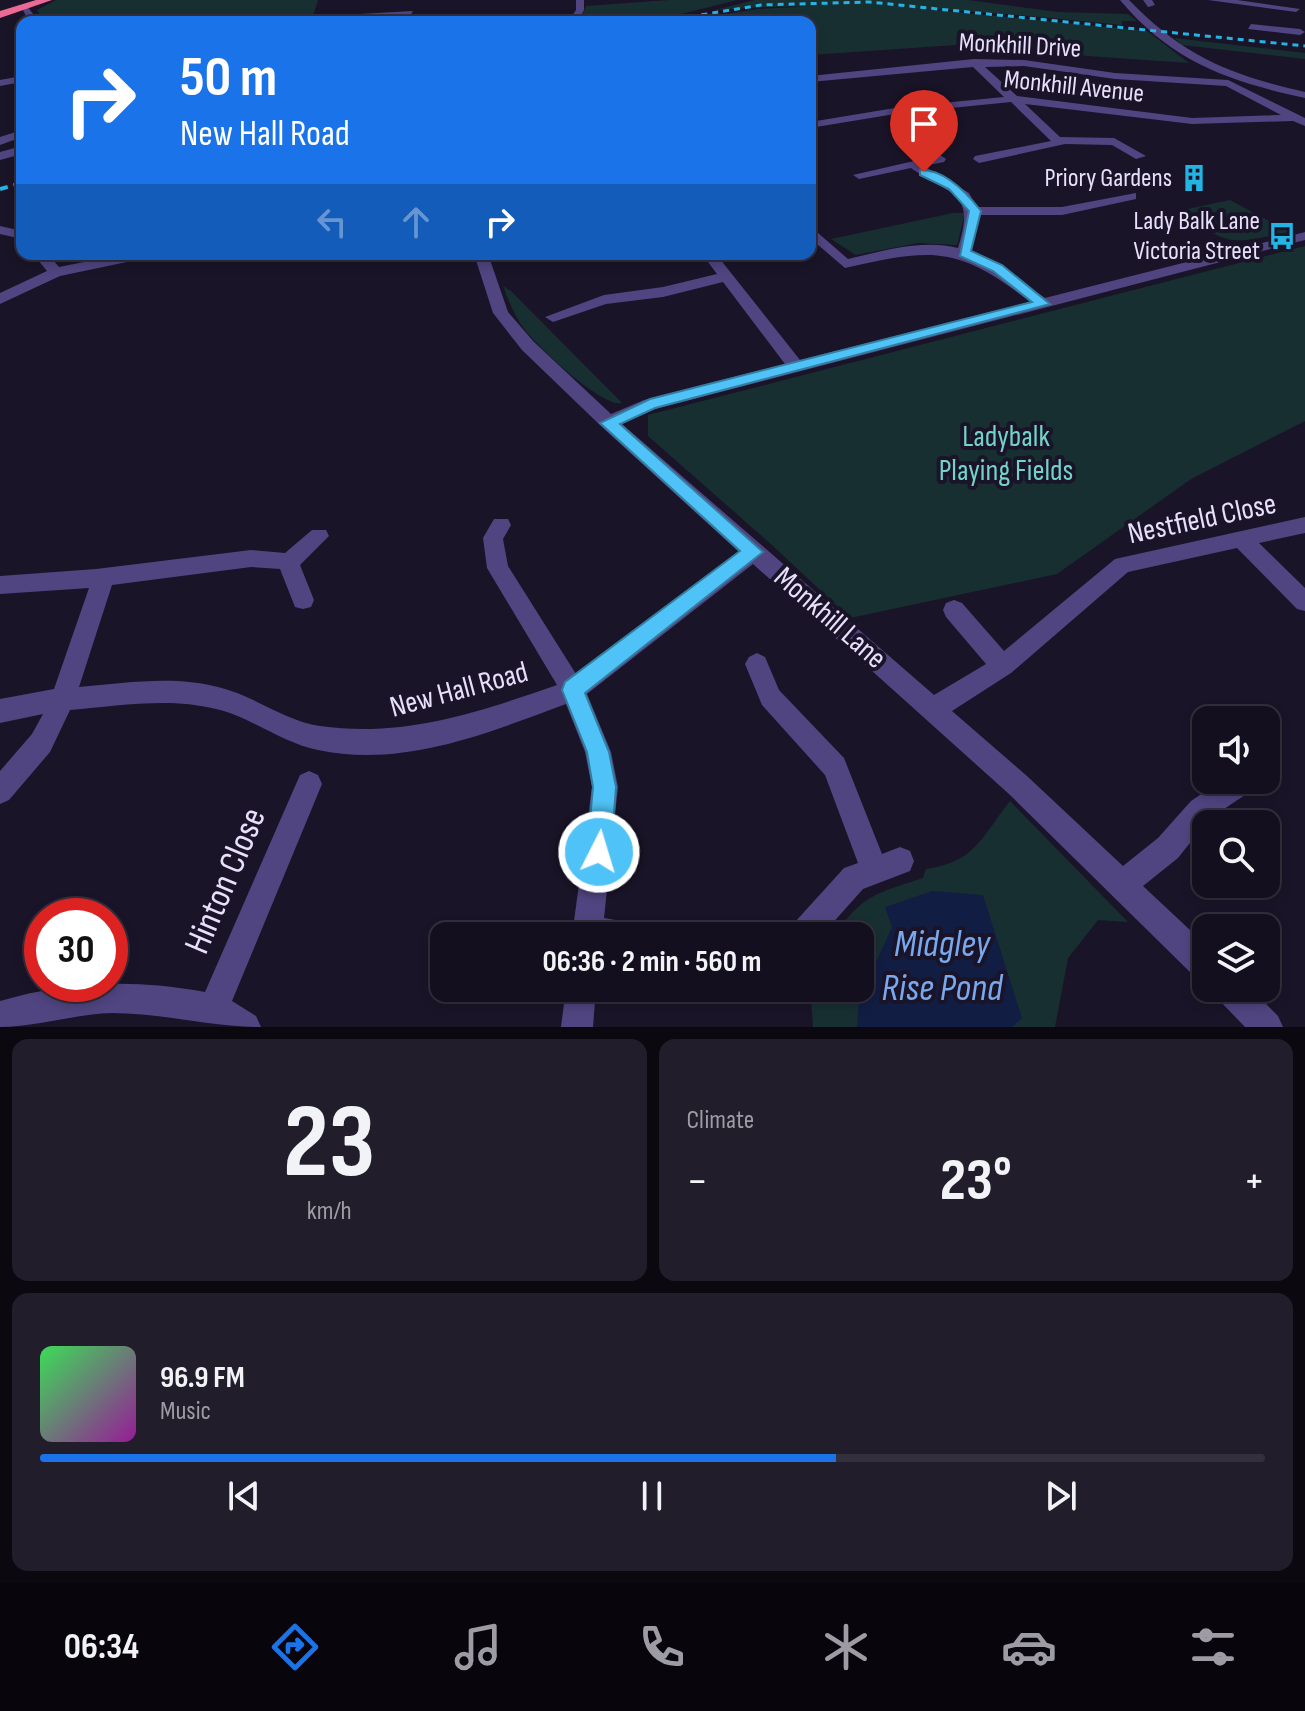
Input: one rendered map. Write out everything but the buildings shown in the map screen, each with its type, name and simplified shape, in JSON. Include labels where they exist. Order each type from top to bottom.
[{"type":"highway","points":[[0,15],[47,0]]},
{"type":"street","points":[[1124,0],[1178,48],[1300,121]]},
{"type":"street","points":[[1212,0],[1264,3],[1296,9]]},
{"type":"street","points":[[1264,3],[1275,30]]},
{"type":"street","points":[[1251,27],[1300,32]]},
{"type":"street","points":[[974,62],[1060,143],[979,159]]},
{"type":"street","name":"Monkhill Drive","points":[[816,78],[974,62],[1024,63],[1115,76],[1227,80]]},
{"type":"street","points":[[1227,80],[1305,95]]},
{"type":"street","name":"Monkhill Avenue","points":[[816,124],[1013,99],[1192,121],[1300,121]]},
{"type":"street","name":"Monkhill Avenue","points":[[816,132],[833,128],[850,118]]},
{"type":"street","points":[[1057,140],[1114,142],[1140,156]]},
{"type":"street","points":[[859,175],[940,159]]},
{"type":"street","points":[[913,164],[953,186],[975,211],[1062,211],[1135,199],[1117,188]]},
{"type":"street","points":[[964,253],[975,211]]},
{"type":"street","points":[[816,236],[845,264],[904,250],[927,248],[964,253],[998,268],[1043,304]]},
{"type":"street","points":[[608,423],[650,404],[1305,236]]},
{"type":"street","points":[[45,260],[56,272]]},
{"type":"street","points":[[0,299],[56,272],[116,260]]},
{"type":"street","name":"Monkhill Lane","points":[[483,260],[508,324],[608,423],[933,709],[1123,884],[1192,952]]},
{"type":"street","points":[[713,260],[796,366]]},
{"type":"street","points":[[553,317],[591,303],[663,292],[725,277]]},
{"type":"street","points":[[501,525],[493,538],[498,568],[573,690],[598,752],[605,787],[589,922]]},
{"type":"street","name":"Nestfield Close","points":[[933,709],[1003,666],[1122,565],[1305,525]]},
{"type":"street","points":[[0,585],[103,579],[223,564],[252,557],[288,562],[319,536]]},
{"type":"street","points":[[1242,540],[1305,602]]},
{"type":"street","name":"New Hall Road","points":[[0,711],[63,699],[175,691],[219,698],[317,738],[384,743],[422,738],[493,719],[573,690],[754,552]]},
{"type":"street","points":[[288,562],[303,600]]},
{"type":"street","points":[[0,791],[41,743],[63,699],[103,579]]},
{"type":"street","points":[[954,610],[1003,666]]},
{"type":"street","points":[[757,664],[770,697],[835,767],[888,866],[854,878],[814,922]]},
{"type":"street","name":"Hinton Close","points":[[213,1009],[309,784]]},
{"type":"street","points":[[1123,884],[1168,848],[1200,810],[1224,794]]},
{"type":"street","points":[[0,1017],[30,1007],[88,997],[141,997],[213,1009],[234,1017],[245,1027]]},
{"type":"street","points":[[577,1027],[580,1002]]},
{"type":"street","points":[[1243,1002],[1267,1027]]},
{"type":"green space","points":[[56,0],[318,0],[313,16],[40,16],[37,10]]},
{"type":"green space","points":[[669,0],[737,0],[673,16],[582,16],[586,6]]},
{"type":"green space","points":[[755,0],[968,0],[1058,12],[1128,14],[1137,21],[1122,21],[1122,25],[969,11],[868,7],[715,10]]},
{"type":"green space","points":[[840,5],[915,8],[1147,31],[1189,63],[1088,56],[985,43],[816,55],[816,16],[712,16],[758,9]]},
{"type":"green space","points":[[1174,38],[1305,53],[1305,59],[1182,45]]},
{"type":"green space","points":[[1230,200],[1289,232],[1230,240],[1178,211]]},
{"type":"green space","points":[[965,213],[957,245],[918,243],[856,255],[831,239]]},
{"type":"green space","name":"Ladybalk Playing Fields","points":[[1305,246],[1305,421],[1191,479],[1057,574],[850,618],[648,436],[648,415]]},
{"type":"green space","points":[[503,286],[622,403],[613,402],[587,387],[543,350],[521,325]]},
{"type":"green space","points":[[1010,801],[1128,922],[1098,920],[1068,958],[1055,1027],[813,1027],[811,1002],[874,1002],[874,922],[844,922],[872,897],[923,878],[926,869],[943,866],[967,854]]},
{"type":"water","name":"Midgley Rise Pond","points":[[932,891],[983,895],[1022,1018],[1012,1027],[857,1027],[859,1002],[874,1002],[874,967],[892,927],[885,907]]},
{"type":"railway","points":[[694,16],[761,5],[869,2],[1305,46]]},
{"type":"railway","points":[[0,189],[16,185]]},
{"type":"place","name":"Priory Gardens","points":[[1194,178]]},
{"type":"place","name":"Lady Balk Lane Victoria Street","points":[[1282,236]]},
{"type":"route","points":[[599,852],[605,787],[598,752],[573,690],[754,552],[608,423],[650,404],[1043,304],[998,268],[964,253],[975,222],[975,211],[953,186],[924,172]]}]
